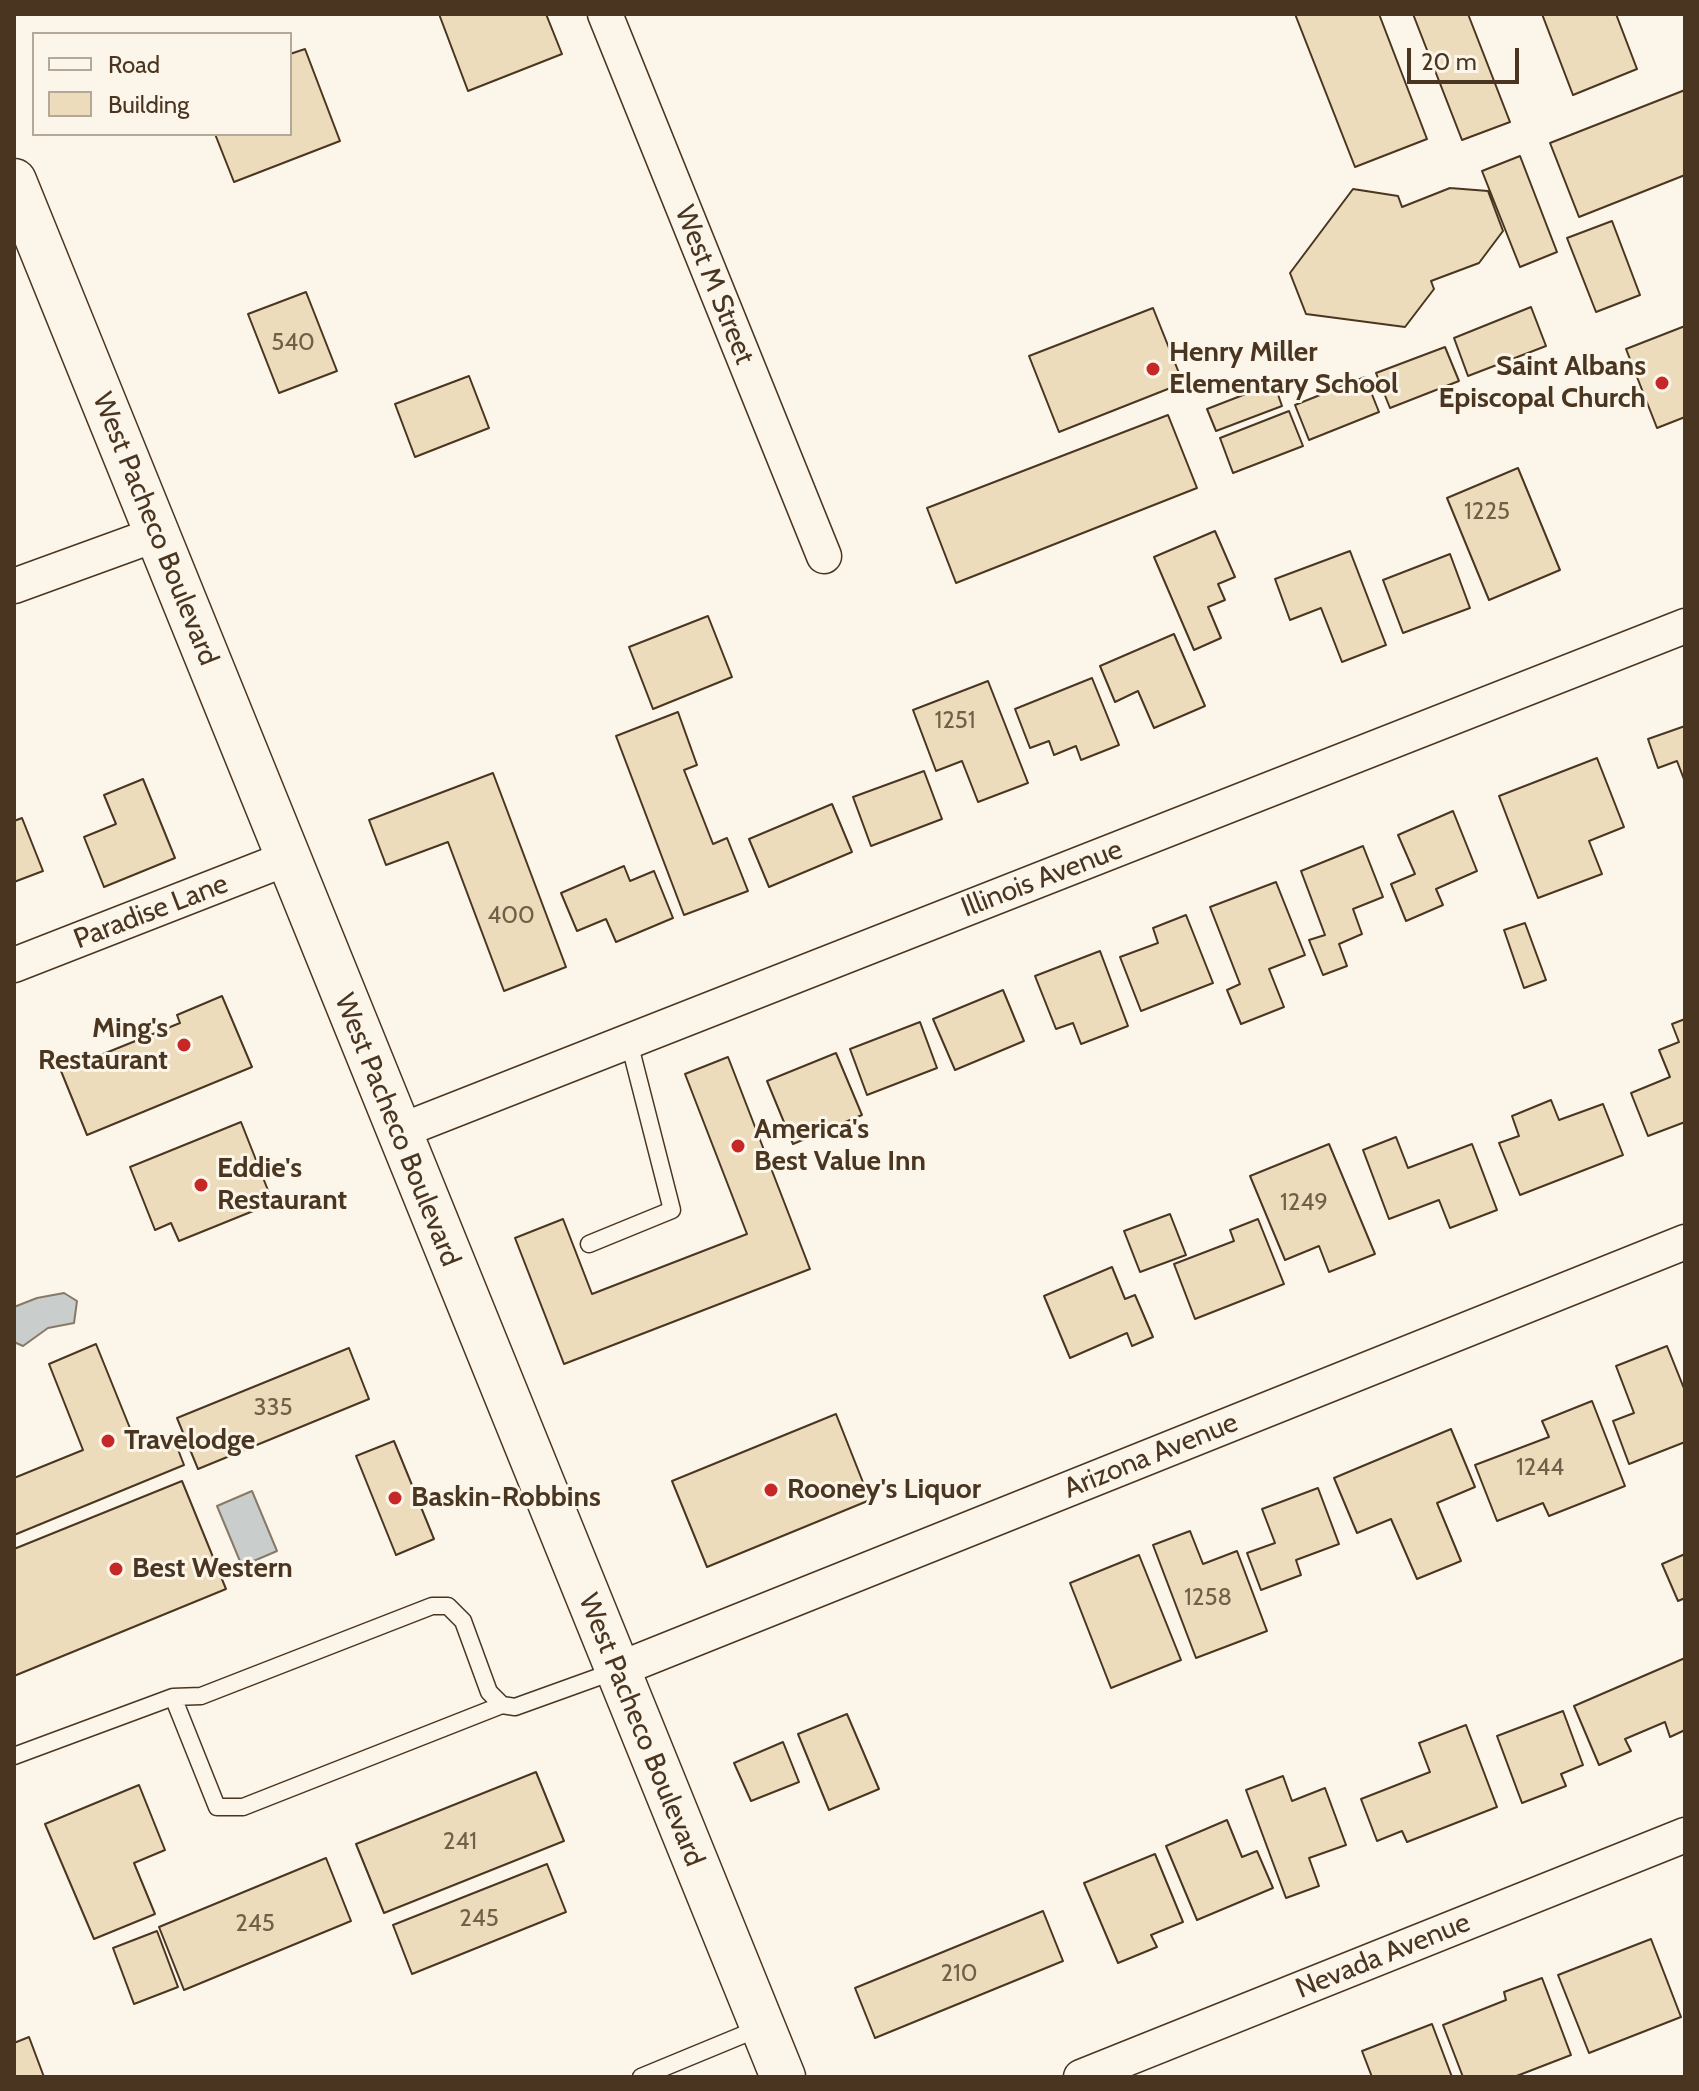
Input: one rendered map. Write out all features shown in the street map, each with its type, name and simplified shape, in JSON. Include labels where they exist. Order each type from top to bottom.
[{"type":"highway","name":"West Pacheco Boulevard","points":[[16,193],[783,2077]]},
{"type":"street","name":"West M Street","points":[[605,14],[824,556]]},
{"type":"street","points":[[14,586],[157,534]]},
{"type":"street","name":"Illinois Avenue","points":[[398,1132],[1685,626]]},
{"type":"street","name":"Paradise Lane","points":[[14,965],[288,858]]},
{"type":"street","name":"Arizona Avenue","points":[[617,1670],[1685,1242]]},
{"type":"street","name":"Nevada Avenue","points":[[1081,2077],[1685,1835]]},
{"type":"lane","points":[[589,1244],[672,1210],[629,1042]]},
{"type":"lane","points":[[14,1756],[173,1697],[201,1696],[432,1606],[448,1606],[463,1621],[489,1692],[502,1705]]},
{"type":"lane","points":[[173,1697],[217,1807],[243,1807],[502,1705],[515,1707],[617,1670]]},
{"type":"lane","points":[[641,2077],[763,2027]]},
{"type":"shaded area","points":[[64,1293],[77,1301],[74,1323],[48,1328],[23,1346],[14,1342],[14,1307],[37,1298]]},
{"type":"shaded area","points":[[252,1491],[277,1551],[242,1566],[217,1506]]},
{"type":"building","points":[[439,14],[546,14],[562,54],[468,91]]},
{"type":"building","points":[[1295,14],[1379,14],[1427,139],[1355,167]]},
{"type":"building","points":[[1413,14],[1468,14],[1510,122],[1462,140]]},
{"type":"building","points":[[1542,14],[1616,14],[1637,69],[1573,95]]},
{"type":"building","points":[[305,49],[340,141],[234,182],[216,136],[292,136],[292,53]]},
{"type":"building","points":[[1685,90],[1685,175],[1579,217],[1550,143]]},
{"type":"building","points":[[1520,156],[1557,252],[1520,267],[1482,171]]},
{"type":"building","points":[[1450,188],[1488,191],[1503,231],[1479,263],[1431,281],[1434,289],[1405,327],[1306,314],[1290,273],[1353,189],[1398,196],[1402,207]]},
{"type":"building","points":[[1612,221],[1640,295],[1596,312],[1567,238]]},
{"type":"building","points":[[306,292],[337,371],[279,393],[248,314]]},
{"type":"building","points":[[1531,307],[1546,346],[1468,376],[1454,338]]},
{"type":"building","points":[[1153,308],[1183,383],[1059,432],[1029,356]]},
{"type":"building","name":"Saint Albans Episcopal Church","points":[[1685,326],[1685,417],[1657,428],[1626,349]]},
{"type":"building","points":[[1445,347],[1459,381],[1390,408],[1376,373]]},
{"type":"building","points":[[469,376],[489,428],[415,457],[395,404]]},
{"type":"building","points":[[1365,377],[1379,412],[1309,440],[1295,405]]},
{"type":"building","points":[[1274,383],[1282,406],[1216,431],[1207,409]]},
{"type":"building","points":[[1289,411],[1303,446],[1233,473],[1220,438]]},
{"type":"building","points":[[1168,415],[1197,488],[956,583],[927,508]]},
{"type":"building","points":[[1518,468],[1560,570],[1489,600],[1447,498]]},
{"type":"building","points":[[1215,531],[1235,577],[1218,584],[1225,600],[1208,607],[1221,638],[1194,650],[1154,557]]},
{"type":"building","points":[[1350,551],[1386,645],[1342,662],[1321,608],[1290,620],[1275,579]]},
{"type":"building","points":[[1450,554],[1470,608],[1403,633],[1383,580]]},
{"type":"building","points":[[708,616],[732,677],[653,709],[629,647]]},
{"type":"building","points":[[1174,634],[1205,706],[1154,728],[1138,691],[1115,702],[1100,666]]},
{"type":"building","points":[[1092,678],[1119,745],[1081,760],[1076,746],[1054,755],[1049,741],[1030,748],[1015,709]]},
{"type":"building","points":[[988,681],[1028,783],[978,802],[962,761],[936,771],[913,710]]},
{"type":"building","points":[[678,712],[697,765],[684,770],[713,844],[727,838],[748,891],[684,915],[616,736]]},
{"type":"building","points":[[1685,726],[1685,782],[1677,761],[1658,768],[1648,739]]},
{"type":"building","points":[[1597,758],[1624,827],[1589,841],[1602,874],[1538,898],[1499,796]]},
{"type":"building","points":[[924,771],[942,819],[871,846],[853,797]]},
{"type":"building","points":[[493,773],[566,967],[504,991],[448,842],[386,865],[369,820]]},
{"type":"building","points":[[143,779],[175,858],[104,887],[84,837],[116,824],[104,795]]},
{"type":"building","points":[[832,804],[852,852],[769,887],[749,839]]},
{"type":"building","points":[[1453,811],[1477,871],[1436,889],[1443,905],[1406,921],[1391,884],[1415,874],[1398,835]]},
{"type":"building","points":[[22,818],[43,871],[14,882],[14,821]]},
{"type":"building","points":[[1363,846],[1383,897],[1353,909],[1362,934],[1339,944],[1347,966],[1323,975],[1309,940],[1325,935],[1301,871]]},
{"type":"building","points":[[624,866],[630,881],[654,871],[673,918],[616,942],[606,919],[577,931],[561,893]]},
{"type":"building","points":[[1276,882],[1305,955],[1269,969],[1284,1007],[1241,1024],[1227,990],[1240,984],[1210,907]]},
{"type":"building","points":[[1186,915],[1213,983],[1141,1011],[1120,957],[1158,943],[1153,928]]},
{"type":"building","points":[[1525,923],[1546,980],[1524,988],[1504,930]]},
{"type":"building","points":[[1100,951],[1128,1026],[1081,1044],[1073,1023],[1056,1029],[1035,976]]},
{"type":"building","points":[[1003,990],[1024,1041],[955,1070],[933,1019]]},
{"type":"building","name":"Ming's Restaurant","points":[[222,996],[252,1067],[87,1135],[61,1071],[180,1023],[177,1015]]},
{"type":"building","points":[[1685,1019],[1685,1122],[1648,1136],[1631,1093],[1670,1077],[1659,1050],[1679,1042],[1672,1024]]},
{"type":"building","points":[[920,1022],[937,1068],[867,1095],[850,1049]]},
{"type":"building","points":[[836,1053],[862,1115],[793,1144],[767,1081]]},
{"type":"building","name":"America's Best Value Inn","points":[[728,1057],[810,1269],[564,1364],[515,1238],[563,1219],[592,1294],[747,1234],[685,1074]]},
{"type":"building","points":[[1551,1100],[1559,1120],[1603,1104],[1623,1155],[1520,1195],[1499,1143],[1519,1136],[1512,1116]]},
{"type":"building","name":"Eddie's Restaurant","points":[[241,1122],[273,1203],[179,1241],[171,1223],[155,1230],[130,1167]]},
{"type":"building","points":[[1396,1137],[1408,1168],[1472,1144],[1497,1210],[1450,1228],[1439,1200],[1389,1219],[1363,1150]]},
{"type":"building","points":[[1329,1144],[1375,1254],[1329,1272],[1319,1246],[1285,1260],[1250,1176]]},
{"type":"building","points":[[1170,1214],[1186,1255],[1140,1272],[1124,1231]]},
{"type":"building","points":[[1258,1219],[1284,1284],[1195,1319],[1174,1264],[1234,1241],[1230,1230]]},
{"type":"building","points":[[1112,1267],[1125,1299],[1135,1295],[1153,1337],[1132,1346],[1127,1333],[1070,1358],[1044,1296]]},
{"type":"building","name":"Travelodge","points":[[96,1344],[138,1448],[172,1434],[184,1465],[14,1535],[14,1478],[83,1450],[49,1364]]},
{"type":"building","points":[[1667,1346],[1685,1391],[1685,1442],[1629,1464],[1613,1421],[1634,1413],[1616,1366]]},
{"type":"building","points":[[349,1348],[369,1399],[198,1469],[177,1418]]},
{"type":"building","points":[[1592,1401],[1625,1486],[1549,1516],[1543,1503],[1497,1521],[1475,1465],[1549,1437],[1542,1421]]},
{"type":"building","name":"Rooney's Liquor","points":[[836,1414],[870,1500],[707,1567],[672,1481]]},
{"type":"building","points":[[1451,1429],[1475,1487],[1437,1503],[1461,1561],[1417,1579],[1391,1519],[1357,1533],[1334,1478]]},
{"type":"building","name":"Baskin-Robbins","points":[[394,1441],[434,1539],[396,1555],[356,1456]]},
{"type":"building","name":"Best Western","points":[[182,1481],[226,1589],[14,1676],[14,1549]]},
{"type":"building","points":[[1318,1488],[1339,1544],[1296,1560],[1301,1575],[1261,1590],[1247,1553],[1275,1543],[1262,1509]]},
{"type":"building","points":[[1190,1531],[1203,1564],[1237,1551],[1267,1631],[1196,1658],[1153,1545]]},
{"type":"building","points":[[1685,1554],[1685,1598],[1678,1601],[1662,1564]]},
{"type":"building","points":[[1139,1555],[1181,1660],[1111,1688],[1070,1583]]},
{"type":"building","points":[[1685,1658],[1685,1730],[1670,1737],[1665,1722],[1625,1739],[1631,1751],[1599,1765],[1574,1706]]},
{"type":"building","points":[[1563,1711],[1583,1765],[1561,1774],[1566,1786],[1522,1803],[1497,1736]]},
{"type":"building","points":[[847,1714],[879,1789],[829,1810],[798,1734]]},
{"type":"building","points":[[1466,1725],[1497,1807],[1407,1842],[1402,1831],[1377,1841],[1361,1799],[1430,1772],[1419,1743]]},
{"type":"building","points":[[783,1742],[799,1782],[751,1801],[734,1763]]},
{"type":"building","points":[[536,1772],[564,1841],[384,1913],[356,1844]]},
{"type":"building","points":[[1283,1776],[1292,1801],[1325,1788],[1346,1845],[1309,1858],[1319,1886],[1286,1898],[1246,1790]]},
{"type":"building","points":[[139,1785],[165,1850],[134,1863],[155,1914],[94,1939],[45,1824]]},
{"type":"building","points":[[1227,1820],[1242,1857],[1257,1851],[1273,1888],[1197,1920],[1166,1846]]},
{"type":"building","points":[[1155,1854],[1183,1922],[1151,1935],[1157,1947],[1118,1963],[1084,1883]]},
{"type":"building","points":[[326,1858],[351,1921],[184,1990],[159,1927]]},
{"type":"building","points":[[547,1864],[566,1912],[412,1974],[393,1925]]},
{"type":"building","points":[[1043,1911],[1063,1961],[875,2038],[855,1988]]},
{"type":"building","points":[[157,1931],[178,1987],[134,2004],[113,1948]]},
{"type":"building","points":[[1651,1939],[1681,2017],[1589,2053],[1558,1975]]},
{"type":"building","points":[[1542,1978],[1571,2055],[1514,2077],[1463,2077],[1443,2025],[1506,2000],[1504,1992]]},
{"type":"building","points":[[1432,2024],[1452,2077],[1372,2077],[1362,2051]]},
{"type":"building","points":[[29,2037],[44,2077],[14,2077],[14,2043]]},
{"type":"place","name":"Henry Miller Elementary School","points":[[1153,369]]},
{"type":"place","name":"Saint Albans Episcopal Church","points":[[1662,383]]},
{"type":"place","name":"Ming's Restaurant","points":[[184,1045]]},
{"type":"place","name":"America's Best Value Inn","points":[[738,1146]]},
{"type":"place","name":"Eddie's Restaurant","points":[[201,1185]]},
{"type":"place","name":"Travelodge","points":[[108,1441]]},
{"type":"place","name":"Rooney's Liquor","points":[[771,1490]]},
{"type":"place","name":"Baskin-Robbins","points":[[395,1498]]},
{"type":"place","name":"Best Western","points":[[116,1569]]}]
